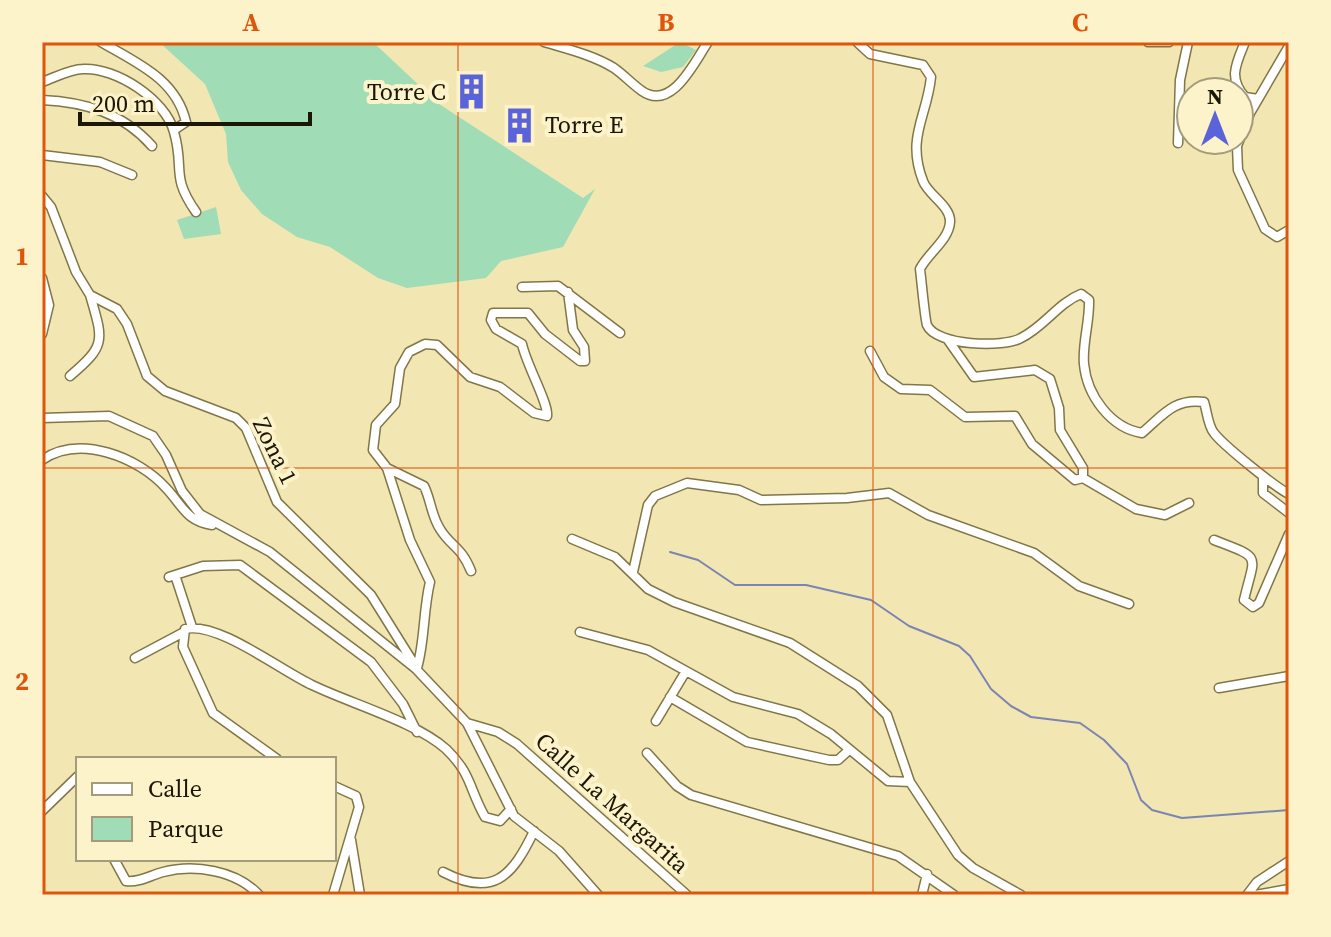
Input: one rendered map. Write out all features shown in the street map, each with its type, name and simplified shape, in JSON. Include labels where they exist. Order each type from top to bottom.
[{"type":"street","points":[[101,42],[157,74],[181,103],[186,122],[174,130]]},
{"type":"street","points":[[544,42],[610,65],[643,92],[657,96],[669,93],[681,83],[708,42]]},
{"type":"street","points":[[857,42],[870,54],[923,65],[931,77],[929,95],[917,122],[916,154],[923,182],[934,199],[947,210],[950,222],[943,239],[924,261],[921,277],[926,297],[927,324],[933,333],[948,340],[987,344],[1019,340],[1052,317],[1069,299],[1081,294],[1089,300],[1090,310],[1083,362],[1089,382],[1108,416],[1124,430],[1142,433],[1173,404],[1190,400],[1204,402],[1213,433],[1263,477],[1289,494]]},
{"type":"street","points":[[1148,42],[1169,42]]},
{"type":"street","points":[[1181,76],[1188,42]]},
{"type":"street","points":[[1245,42],[1233,69],[1236,87],[1245,97],[1258,99]]},
{"type":"street","points":[[1289,46],[1258,99],[1237,146],[1238,170],[1265,229],[1277,237],[1289,230]]},
{"type":"street","points":[[42,82],[81,69],[116,78],[142,90],[174,130],[180,189],[196,212]]},
{"type":"street","points":[[42,100],[93,107],[136,128],[152,146]]},
{"type":"street","points":[[42,155],[100,162],[132,175]]},
{"type":"street","name":"Zona 1","points":[[42,196],[51,207],[71,260],[90,295],[117,309],[137,343],[147,376],[154,385],[236,418],[246,428],[277,502],[371,595],[412,657],[416,669]]},
{"type":"street","points":[[42,278],[49,305],[42,334]]},
{"type":"street","points":[[522,287],[558,286],[620,333]]},
{"type":"street","points":[[416,669],[423,645],[423,609],[430,582],[410,540],[387,468],[373,450],[376,425],[395,404],[400,368],[409,352],[425,344],[437,345],[470,377],[500,387],[534,413],[547,416],[546,401],[526,367],[522,344],[496,329],[491,320],[493,313],[528,313],[545,334],[580,361],[585,361],[584,347],[573,330],[568,292]]},
{"type":"street","points":[[70,376],[99,349],[101,336],[90,295]]},
{"type":"street","points":[[948,340],[974,377],[1035,370],[1050,379],[1059,408],[1060,430],[1083,468],[1083,478]]},
{"type":"street","points":[[870,351],[884,377],[901,389],[930,390],[965,417],[1015,416],[1032,444],[1075,480],[1083,478],[1114,499],[1136,509],[1165,515],[1189,503]]},
{"type":"street","points":[[42,418],[109,416],[153,436],[166,455],[182,491],[200,514],[217,526],[270,552],[416,669],[467,723],[511,809],[559,851],[598,895]]},
{"type":"street","points":[[42,460],[52,453],[80,448],[116,455],[148,471],[196,523],[217,526]]},
{"type":"street","points":[[387,468],[424,486],[437,525],[444,536],[458,545],[471,571]]},
{"type":"street","points":[[1263,477],[1263,493],[1289,513]]},
{"type":"street","points":[[633,572],[648,505],[655,496],[687,483],[739,490],[761,500],[847,498],[889,493],[928,515],[1034,553],[1079,586],[1129,604]]},
{"type":"street","points":[[1214,540],[1249,554],[1253,560],[1254,572],[1244,600],[1253,607],[1259,603],[1289,534]]},
{"type":"street","points":[[572,539],[615,557],[648,589],[674,602],[790,643],[858,686],[887,715],[910,782],[958,855],[973,868],[1021,895]]},
{"type":"street","points":[[274,757],[213,713],[183,647],[188,630],[172,576],[203,566],[240,565],[371,662],[403,704],[417,732]]},
{"type":"street","points":[[135,658],[188,630],[209,629],[313,686],[443,746],[472,780],[485,817],[495,823],[511,809]]},
{"type":"street","points":[[580,632],[648,650],[733,697],[798,714],[888,781],[910,782]]},
{"type":"street","points":[[656,721],[686,671]]},
{"type":"street","points":[[1219,688],[1289,676]]},
{"type":"street","points":[[670,697],[747,742],[829,760],[838,760],[849,750]]},
{"type":"street","name":"Calle La Margarita","points":[[467,723],[498,732],[517,744],[687,895]]},
{"type":"street","points":[[647,753],[677,786],[691,795],[898,856],[954,895]]},
{"type":"street","points":[[42,811],[76,778]]},
{"type":"street","points":[[333,895],[359,807],[356,796],[336,787]]},
{"type":"street","points":[[443,872],[479,885],[495,882],[522,857],[534,831]]},
{"type":"street","points":[[351,836],[360,895]]},
{"type":"street","points":[[115,861],[126,881],[133,882],[177,869],[207,869],[243,881],[259,895]]},
{"type":"street","points":[[1247,895],[1257,882],[1289,861]]},
{"type":"street","points":[[922,895],[927,874]]},
{"type":"street","points":[[1255,895],[1289,889]]},
{"type":"green space","points":[[159,42],[373,42],[439,104],[583,198],[595,189],[563,247],[501,261],[486,278],[407,288],[378,278],[330,247],[297,237],[262,214],[241,190],[228,162],[226,134],[205,84]]},
{"type":"green space","points":[[680,42],[696,50],[683,67],[661,72],[643,66]]},
{"type":"green space","points":[[216,207],[221,234],[184,239],[177,220]]},
{"type":"waterway","points":[[670,552],[698,560],[735,585],[806,585],[871,600],[909,626],[959,646],[970,656],[991,689],[1011,706],[1031,717],[1080,723],[1104,740],[1127,764],[1141,800],[1152,810],[1182,818],[1289,810]]},
{"type":"place","name":"Torre C","points":[[472,92]]},
{"type":"place","name":"Torre E","points":[[519,125]]}]
